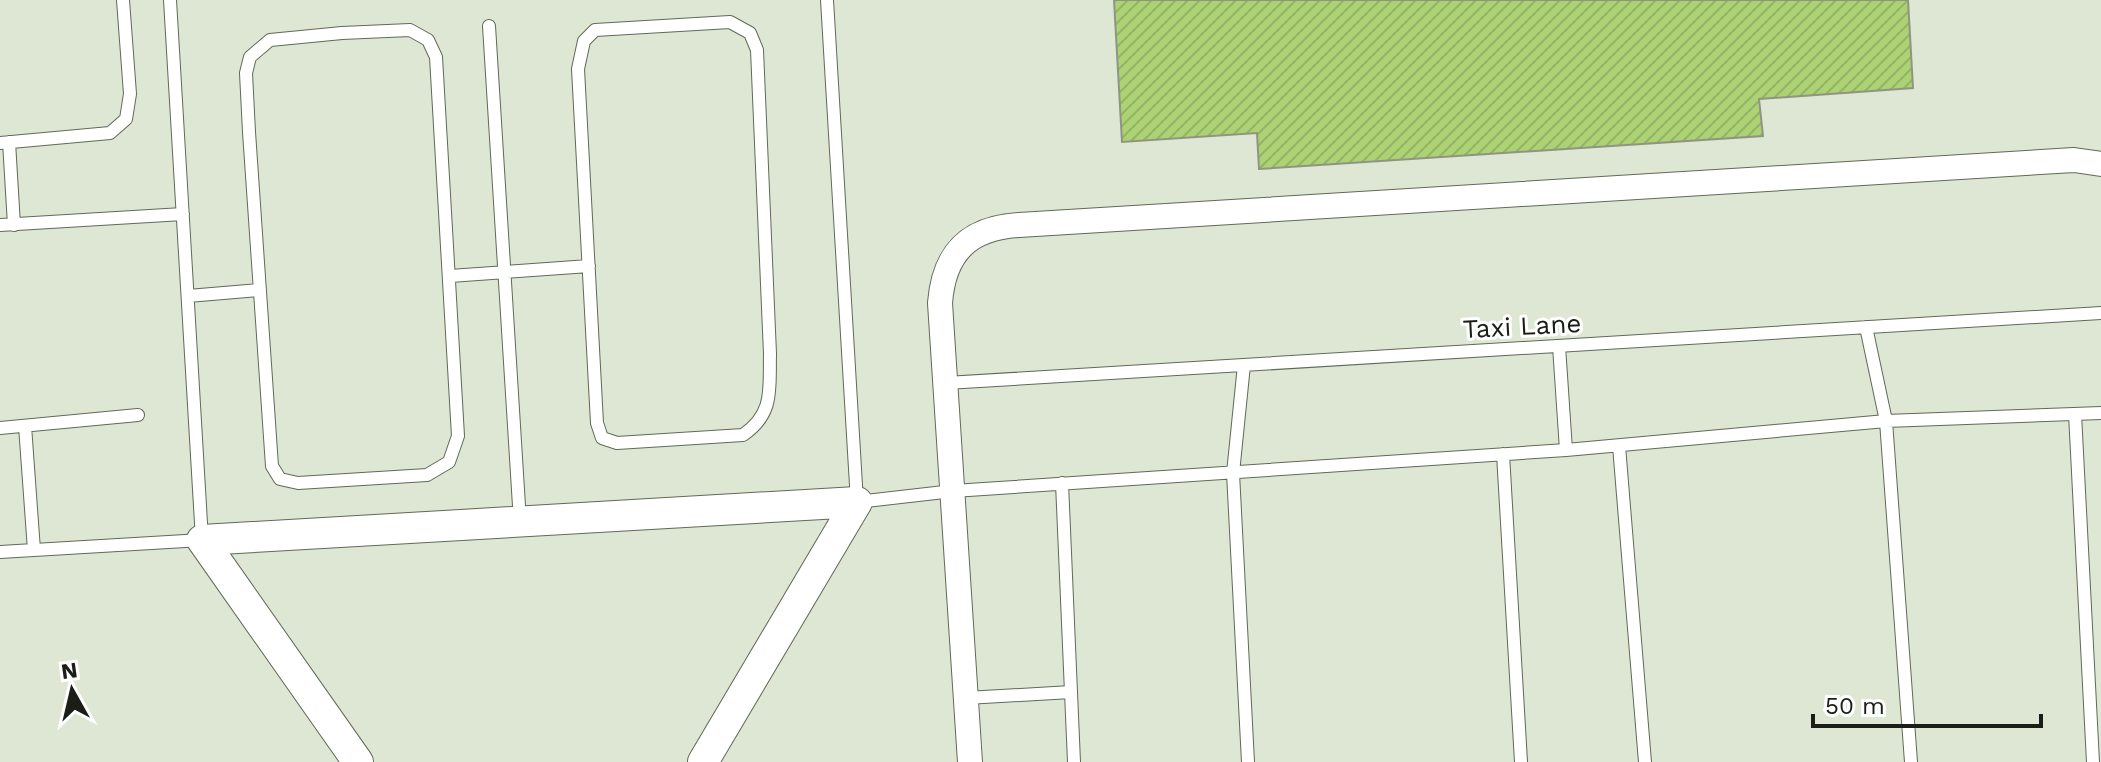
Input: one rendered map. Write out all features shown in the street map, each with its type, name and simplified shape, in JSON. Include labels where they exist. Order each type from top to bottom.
[{"type":"street","points":[[970,762],[940,303],[942,282],[949,263],[962,246],[978,233],[998,226],[2074,160],[2101,164]]},
{"type":"street","points":[[202,540],[857,502]]},
{"type":"street","points":[[703,762],[857,502]]},
{"type":"street","points":[[202,540],[358,762]]},
{"type":"lane","points":[[14,225],[5,142],[110,133],[126,119],[130,94],[123,0]]},
{"type":"lane","points":[[0,552],[202,540],[170,0]]},
{"type":"lane","points":[[827,0],[857,502],[953,491],[1619,446],[1886,421],[2101,413]]},
{"type":"lane","points":[[730,22],[750,33],[757,50],[770,354],[768,402],[758,424],[743,435],[617,443],[602,438],[597,423],[589,266],[578,69],[584,41],[595,30],[730,22]]},
{"type":"lane","points":[[489,26],[520,522]]},
{"type":"lane","points":[[410,30],[428,40],[436,57],[458,436],[449,462],[427,475],[298,483],[280,479],[272,466],[260,290],[246,73],[250,57],[270,40],[342,33],[410,30]]},
{"type":"lane","points":[[0,225],[183,214]]},
{"type":"lane","points":[[450,276],[589,266]]},
{"type":"lane","points":[[188,296],[260,290]]},
{"type":"lane","name":"Taxi Lane","points":[[946,383],[2101,313]]},
{"type":"lane","points":[[1866,327],[1886,421],[1911,762]]},
{"type":"lane","points":[[1559,346],[1566,450]]},
{"type":"lane","points":[[1244,365],[1233,473],[1248,762]]},
{"type":"lane","points":[[2075,414],[2093,762]]},
{"type":"lane","points":[[0,428],[138,415]]},
{"type":"lane","points":[[25,426],[34,550]]},
{"type":"lane","points":[[1619,446],[1645,762]]},
{"type":"lane","points":[[1503,454],[1521,762]]},
{"type":"lane","points":[[1062,483],[1074,762]]},
{"type":"lane","points":[[2086,626],[2101,625]]},
{"type":"lane","points":[[966,698],[1071,692]]},
{"type":"building","points":[[1114,0],[1908,0],[1913,88],[1759,99],[1763,136],[1259,169],[1257,133],[1122,142]]}]
